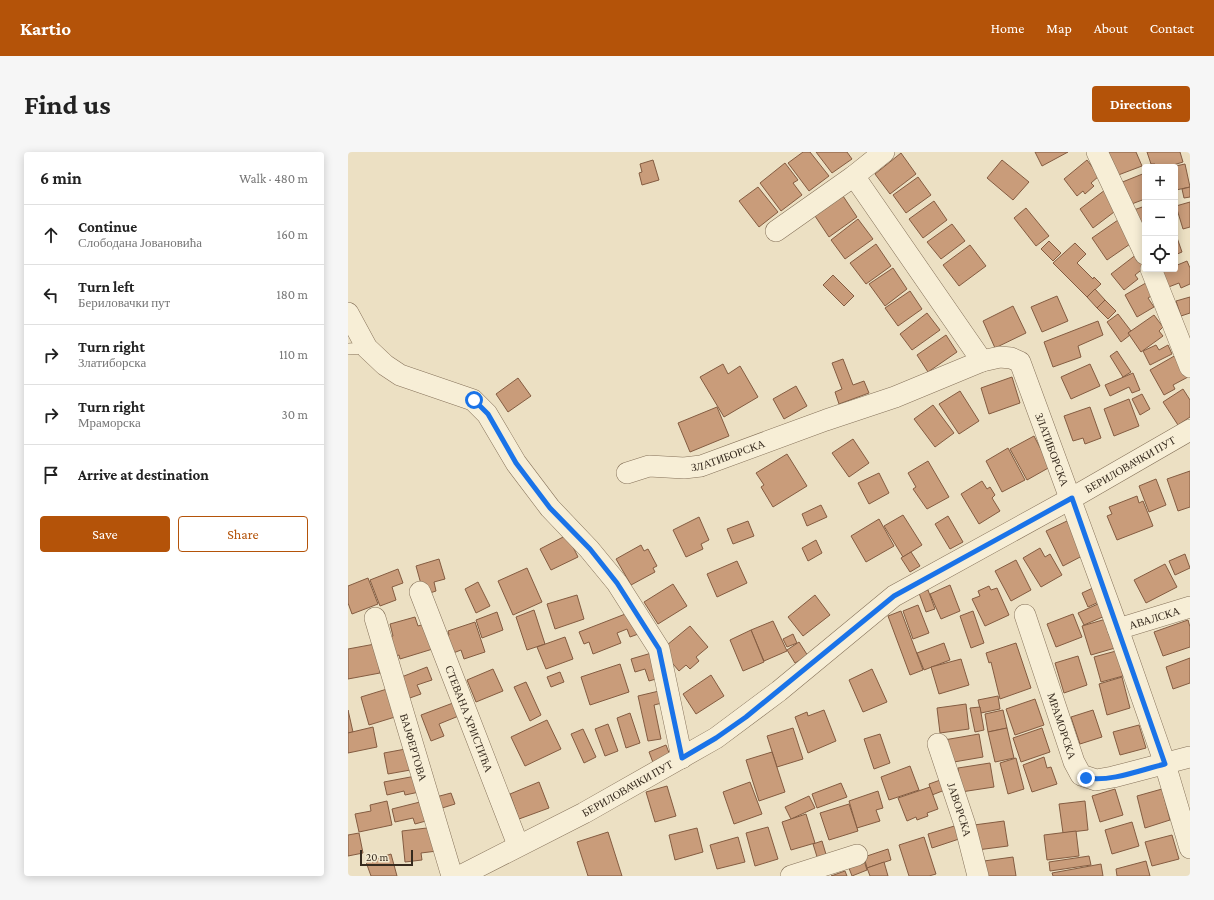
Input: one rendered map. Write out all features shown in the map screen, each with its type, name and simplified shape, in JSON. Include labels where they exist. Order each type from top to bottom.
[{"type":"street","points":[[776,231],[854,176],[884,152]]},
{"type":"street","points":[[1097,152],[1142,248]]},
{"type":"street","points":[[854,176],[982,361]]},
{"type":"street","points":[[1152,272],[1190,367]]},
{"type":"street","points":[[348,313],[358,349],[400,375],[474,400],[488,414],[516,463],[550,508],[590,549],[617,583],[659,649],[682,758]]},
{"type":"street","name":"ЗЛАТИБОРСКА","points":[[627,473],[649,466],[684,468],[701,466],[826,420],[895,397],[982,361],[1000,357],[1011,358],[1020,362],[1072,498],[1118,629],[1165,764],[1190,848]]},
{"type":"street","name":"БЕРИЛОВАЧКИ ПУТ","points":[[460,876],[518,845],[584,813],[716,738],[746,717],[894,596],[1072,498],[1190,430]]},
{"type":"street","name":"СТЕВАНА ХРИСТИЋА","points":[[420,592],[518,845]]},
{"type":"street","name":"АВАЛСКА","points":[[1118,629],[1190,607]]},
{"type":"street","name":"МРАМОРСКА","points":[[1025,615],[1074,762],[1081,775],[1096,780],[1165,764]]},
{"type":"street","name":"ВАЈФЕРТОВА","points":[[375,618],[452,876]]},
{"type":"street","name":"ЈАВОРСКА","points":[[938,744],[965,825],[978,876]]},
{"type":"street","points":[[1165,764],[1190,757]]},
{"type":"street","points":[[791,876],[813,873],[857,855]]},
{"type":"building","points":[[803,152],[810,152],[829,176],[809,191],[788,163]]},
{"type":"building","points":[[816,152],[847,152],[852,159],[832,173]]},
{"type":"building","points":[[1035,152],[1068,152],[1042,166]]},
{"type":"building","points":[[1103,152],[1136,152],[1142,166],[1113,177]]},
{"type":"building","points":[[1147,152],[1180,152],[1183,162],[1177,164],[1151,164]]},
{"type":"building","points":[[901,153],[916,174],[890,194],[875,174]]},
{"type":"building","points":[[653,160],[659,180],[642,185],[639,173],[642,172],[640,164]]},
{"type":"building","points":[[1002,160],[1029,182],[1013,200],[987,178]]},
{"type":"building","points":[[1087,160],[1099,176],[1091,183],[1094,186],[1085,194],[1083,191],[1077,196],[1064,179]]},
{"type":"building","points":[[785,163],[798,180],[793,183],[802,195],[781,211],[760,183]]},
{"type":"building","points":[[1185,164],[1190,187],[1178,190],[1178,166]]},
{"type":"building","points":[[1142,174],[1142,200],[1129,205],[1120,183]]},
{"type":"building","points":[[918,177],[931,195],[906,213],[893,195]]},
{"type":"building","points":[[758,187],[778,212],[759,227],[739,201]]},
{"type":"building","points":[[1190,187],[1190,197],[1184,198],[1182,189]]},
{"type":"building","points":[[1105,190],[1118,209],[1093,228],[1080,209]]},
{"type":"building","points":[[843,196],[857,217],[829,237],[815,216]]},
{"type":"building","points":[[934,201],[947,220],[923,238],[909,219]]},
{"type":"building","points":[[1190,202],[1190,227],[1183,229],[1178,213],[1178,205]]},
{"type":"building","points":[[1142,207],[1142,224],[1137,227],[1131,211]]},
{"type":"building","points":[[1026,208],[1049,236],[1036,246],[1014,218]]},
{"type":"building","points":[[858,219],[873,239],[845,259],[831,240]]},
{"type":"building","points":[[1118,220],[1133,242],[1107,260],[1092,238]]},
{"type":"building","points":[[952,224],[965,241],[941,259],[927,242]]},
{"type":"building","points":[[1049,241],[1061,253],[1053,261],[1041,249]]},
{"type":"building","points":[[1178,241],[1182,252],[1178,254]]},
{"type":"building","points":[[1075,243],[1086,254],[1077,263],[1093,279],[1094,277],[1101,284],[1087,297],[1053,263]]},
{"type":"building","points":[[876,244],[891,266],[866,284],[850,263]]},
{"type":"building","points":[[970,245],[986,266],[959,286],[943,265]]},
{"type":"building","points":[[1137,254],[1142,262],[1142,269],[1135,275],[1138,279],[1124,290],[1111,274]]},
{"type":"building","points":[[1187,261],[1190,268],[1190,284],[1181,288],[1179,283],[1166,288],[1160,272],[1178,272],[1178,265]]},
{"type":"building","points":[[893,268],[907,289],[885,306],[869,284]]},
{"type":"building","points":[[833,275],[854,296],[844,306],[823,285]]},
{"type":"building","points":[[1151,280],[1158,292],[1148,298],[1154,307],[1137,317],[1125,295]]},
{"type":"building","points":[[1095,289],[1105,300],[1097,308],[1087,297]]},
{"type":"building","points":[[910,291],[922,309],[898,326],[885,308]]},
{"type":"building","points":[[1057,296],[1068,321],[1042,332],[1031,307]]},
{"type":"building","points":[[1190,297],[1190,313],[1181,316],[1176,301]]},
{"type":"building","points":[[1105,300],[1116,311],[1108,319],[1097,308]]},
{"type":"building","points":[[1013,306],[1026,333],[995,348],[983,321]]},
{"type":"building","points":[[927,313],[940,330],[912,350],[900,334]]},
{"type":"building","points":[[1118,314],[1131,331],[1128,333],[1130,335],[1121,342],[1107,322]]},
{"type":"building","points":[[1154,315],[1163,327],[1159,331],[1163,336],[1141,352],[1128,333]]},
{"type":"building","points":[[1098,321],[1103,335],[1078,346],[1081,357],[1053,367],[1044,342]]},
{"type":"building","points":[[946,335],[957,352],[928,372],[917,355]]},
{"type":"building","points":[[1156,345],[1159,350],[1168,345],[1172,354],[1150,365],[1143,351]]},
{"type":"building","points":[[1117,351],[1131,372],[1123,377],[1110,356]]},
{"type":"building","points":[[1176,355],[1188,377],[1173,385],[1175,389],[1164,395],[1150,370]]},
{"type":"building","points":[[843,359],[853,385],[864,381],[869,393],[839,404],[835,392],[842,389],[832,363]]},
{"type":"building","points":[[723,364],[728,374],[740,366],[758,397],[724,417],[700,377]]},
{"type":"building","points":[[1090,364],[1100,386],[1071,399],[1061,377]]},
{"type":"building","points":[[1133,373],[1140,390],[1132,393],[1129,387],[1110,396],[1105,385]]},
{"type":"building","points":[[1012,377],[1020,403],[989,414],[981,388]]},
{"type":"building","points":[[518,378],[531,396],[508,412],[496,394]]},
{"type":"building","points":[[796,386],[807,406],[784,419],[773,399]]},
{"type":"building","points":[[1183,389],[1190,400],[1190,417],[1178,425],[1163,402]]},
{"type":"building","points":[[960,391],[979,421],[959,434],[939,404]]},
{"type":"building","points":[[1142,394],[1150,409],[1140,415],[1132,399]]},
{"type":"building","points":[[1129,399],[1139,426],[1114,436],[1104,409]]},
{"type":"building","points":[[933,405],[954,433],[935,447],[914,419]]},
{"type":"building","points":[[717,407],[729,436],[690,452],[678,423]]},
{"type":"building","points":[[1090,407],[1101,438],[1085,444],[1083,438],[1073,441],[1064,416]]},
{"type":"building","points":[[1034,436],[1050,467],[1027,480],[1010,449]]},
{"type":"building","points":[[853,439],[869,463],[849,477],[832,453]]},
{"type":"building","points":[[1008,448],[1025,480],[1002,492],[986,461]]},
{"type":"building","points":[[787,454],[807,486],[773,507],[761,487],[764,485],[756,473]]},
{"type":"building","points":[[928,461],[949,497],[927,509],[913,489],[916,487],[908,473]]},
{"type":"building","points":[[1190,471],[1190,507],[1178,511],[1167,479]]},
{"type":"building","points":[[879,473],[889,493],[869,504],[858,483]]},
{"type":"building","points":[[1156,479],[1166,505],[1149,512],[1139,486]]},
{"type":"building","points":[[982,481],[987,489],[990,487],[995,495],[992,498],[1000,511],[979,524],[961,494]]},
{"type":"building","points":[[1137,496],[1139,503],[1143,501],[1153,526],[1117,540],[1107,516],[1112,514],[1109,507]]},
{"type":"building","points":[[821,505],[827,517],[807,526],[802,514]]},
{"type":"building","points":[[903,515],[922,545],[903,557],[884,526]]},
{"type":"building","points":[[948,516],[963,542],[950,549],[935,524]]},
{"type":"building","points":[[699,517],[709,540],[701,544],[703,549],[686,557],[673,530]]},
{"type":"building","points":[[879,519],[894,546],[866,562],[851,536]]},
{"type":"building","points":[[748,521],[754,536],[733,544],[727,529]]},
{"type":"building","points":[[1067,521],[1084,555],[1063,566],[1046,531]]},
{"type":"building","points":[[567,535],[578,557],[551,570],[540,549]]},
{"type":"building","points":[[816,540],[822,553],[808,561],[802,548]]},
{"type":"building","points":[[641,545],[644,551],[648,549],[657,566],[653,568],[655,572],[631,585],[616,559]]},
{"type":"building","points":[[1040,548],[1045,557],[1050,554],[1062,575],[1041,587],[1023,558]]},
{"type":"building","points":[[911,552],[920,566],[910,572],[901,558]]},
{"type":"building","points":[[1185,554],[1190,568],[1175,575],[1169,561]]},
{"type":"building","points":[[439,559],[445,579],[434,582],[436,591],[424,595],[416,566]]},
{"type":"building","points":[[1016,560],[1031,590],[1011,601],[995,571]]},
{"type":"building","points":[[737,561],[747,583],[717,597],[707,574]]},
{"type":"building","points":[[1165,564],[1177,587],[1146,603],[1134,580]]},
{"type":"building","points":[[527,568],[542,602],[513,615],[498,581]]},
{"type":"building","points":[[398,569],[403,583],[392,587],[396,600],[380,606],[370,580]]},
{"type":"building","points":[[368,578],[378,604],[352,614],[348,603],[348,586]]},
{"type":"building","points":[[478,582],[490,606],[476,613],[465,589]]},
{"type":"building","points":[[673,584],[687,606],[658,624],[644,602]]},
{"type":"building","points":[[950,585],[960,611],[941,619],[930,594]]},
{"type":"building","points":[[989,586],[991,590],[997,588],[1009,615],[985,626],[972,599],[980,596],[978,591]]},
{"type":"building","points":[[1095,587],[1101,601],[1088,607],[1082,593]]},
{"type":"building","points":[[928,590],[935,609],[926,612],[919,593]]},
{"type":"building","points":[[577,595],[584,619],[555,629],[547,604]]},
{"type":"building","points":[[815,595],[830,615],[803,636],[788,617]]},
{"type":"building","points":[[1100,603],[1105,616],[1084,625],[1078,613]]},
{"type":"building","points":[[918,605],[929,633],[913,639],[903,611]]},
{"type":"building","points":[[534,610],[545,644],[527,650],[516,617]]},
{"type":"building","points":[[633,611],[641,633],[630,637],[627,629],[617,633],[621,643],[593,654],[589,642],[584,644],[579,632]]},
{"type":"building","points":[[901,611],[923,670],[910,675],[888,616]]},
{"type":"building","points":[[973,611],[984,643],[971,648],[960,616]]},
{"type":"building","points":[[497,612],[503,630],[482,638],[476,620]]},
{"type":"building","points":[[1073,614],[1082,637],[1056,647],[1047,624]]},
{"type":"building","points":[[415,617],[418,626],[428,623],[436,648],[400,659],[399,655],[393,657],[387,638],[393,636],[390,624]]},
{"type":"building","points":[[1106,619],[1115,648],[1091,655],[1082,626]]},
{"type":"building","points":[[1188,620],[1190,627],[1190,647],[1163,656],[1154,632]]},
{"type":"building","points":[[773,621],[787,651],[764,661],[751,630]]},
{"type":"building","points":[[475,622],[485,652],[464,659],[461,650],[448,655],[443,637],[449,635],[448,631]]},
{"type":"building","points":[[690,626],[708,647],[696,657],[699,661],[690,669],[686,665],[679,671],[661,650]]},
{"type":"building","points":[[751,630],[764,662],[743,671],[730,640]]},
{"type":"building","points":[[793,634],[797,643],[787,647],[783,639]]},
{"type":"building","points":[[565,637],[573,659],[546,669],[537,647]]},
{"type":"building","points":[[799,642],[808,656],[795,663],[787,650]]},
{"type":"building","points":[[944,643],[950,660],[924,670],[917,653]]},
{"type":"building","points":[[1016,643],[1031,688],[1000,699],[991,662],[989,663],[986,653]]},
{"type":"building","points":[[375,644],[380,673],[348,679],[348,649]]},
{"type":"building","points":[[1116,651],[1123,676],[1101,682],[1094,657]]},
{"type":"building","points":[[655,652],[663,677],[649,681],[645,669],[635,672],[631,659]]},
{"type":"building","points":[[1078,656],[1087,685],[1064,693],[1055,663]]},
{"type":"building","points":[[1190,658],[1190,683],[1173,689],[1166,667]]},
{"type":"building","points":[[961,659],[969,685],[939,694],[931,667]]},
{"type":"building","points":[[620,664],[629,692],[590,705],[581,677]]},
{"type":"building","points":[[427,667],[432,680],[417,685],[421,694],[407,699],[399,678]]},
{"type":"building","points":[[493,669],[503,691],[476,702],[467,680]]},
{"type":"building","points":[[872,669],[887,702],[863,712],[849,680]]},
{"type":"building","points":[[560,672],[564,682],[551,687],[547,677]]},
{"type":"building","points":[[711,675],[724,696],[696,714],[683,694]]},
{"type":"building","points":[[1122,677],[1130,708],[1107,715],[1099,684]]},
{"type":"building","points":[[526,682],[541,715],[530,721],[514,687]]},
{"type":"building","points":[[387,689],[395,717],[369,725],[361,697]]},
{"type":"building","points":[[659,691],[662,703],[654,705],[661,739],[648,741],[638,696]]},
{"type":"building","points":[[998,696],[1000,709],[981,713],[978,700]]},
{"type":"building","points":[[1035,699],[1044,725],[1015,735],[1006,709]]},
{"type":"building","points":[[461,700],[466,713],[439,724],[444,736],[431,741],[421,715]]},
{"type":"building","points":[[966,704],[969,729],[940,733],[937,708]]},
{"type":"building","points":[[980,707],[984,730],[975,732],[970,708]]},
{"type":"building","points":[[348,710],[353,732],[348,733]]},
{"type":"building","points":[[824,710],[836,741],[808,753],[795,717],[807,712],[808,716]]},
{"type":"building","points":[[1003,710],[1007,728],[988,732],[985,714]]},
{"type":"building","points":[[1093,710],[1102,737],[1080,744],[1071,717]]},
{"type":"building","points":[[630,713],[640,743],[626,748],[617,718]]},
{"type":"building","points":[[547,720],[561,749],[525,766],[511,737]]},
{"type":"building","points":[[608,724],[618,751],[605,756],[595,729]]},
{"type":"building","points":[[1139,725],[1146,748],[1120,755],[1113,732]]},
{"type":"building","points":[[373,727],[377,747],[348,753],[348,733]]},
{"type":"building","points":[[793,728],[803,759],[777,767],[767,736]]},
{"type":"building","points":[[1007,728],[1014,758],[995,762],[988,732]]},
{"type":"building","points":[[1042,728],[1050,752],[1021,762],[1013,738]]},
{"type":"building","points":[[583,729],[596,757],[584,763],[571,734]]},
{"type":"building","points":[[880,734],[890,763],[874,769],[864,739]]},
{"type":"building","points":[[979,734],[983,757],[948,763],[944,740]]},
{"type":"building","points":[[666,745],[671,758],[654,765],[649,752]]},
{"type":"building","points":[[411,748],[416,769],[388,774],[384,753]]},
{"type":"building","points":[[772,752],[785,792],[759,801],[746,760]]},
{"type":"building","points":[[1044,757],[1047,768],[1051,767],[1057,784],[1032,792],[1023,765]]},
{"type":"building","points":[[1016,758],[1024,789],[1008,794],[1000,763]]},
{"type":"building","points":[[990,763],[994,787],[961,792],[958,768]]},
{"type":"building","points":[[910,766],[919,790],[889,800],[881,777]]},
{"type":"building","points":[[421,775],[424,791],[405,795],[404,791],[387,795],[384,782]]},
{"type":"building","points":[[946,778],[950,788],[932,795],[929,784]]},
{"type":"building","points":[[539,782],[549,808],[519,819],[510,794]]},
{"type":"building","points":[[750,782],[762,814],[734,824],[723,792]]},
{"type":"building","points":[[841,783],[847,797],[817,808],[812,794]]},
{"type":"building","points":[[667,786],[676,816],[655,822],[646,792]]},
{"type":"building","points":[[930,787],[938,809],[927,813],[928,816],[917,820],[916,817],[907,821],[898,798]]},
{"type":"building","points":[[1115,789],[1123,815],[1100,822],[1092,796]]},
{"type":"building","points":[[1162,789],[1170,820],[1145,828],[1137,796]]},
{"type":"building","points":[[878,791],[883,808],[876,810],[880,821],[857,828],[849,801]]},
{"type":"building","points":[[451,793],[455,804],[439,809],[436,797]]},
{"type":"building","points":[[809,796],[815,808],[791,819],[785,807]]},
{"type":"building","points":[[428,800],[433,819],[415,824],[413,818],[395,822],[392,809]]},
{"type":"building","points":[[387,801],[392,825],[359,832],[355,814],[371,811],[370,805]]},
{"type":"building","points":[[1085,801],[1088,830],[1063,833],[1059,804]]},
{"type":"building","points":[[849,804],[858,831],[829,840],[820,813]]},
{"type":"building","points":[[806,814],[815,843],[791,850],[782,822]]},
{"type":"building","points":[[1004,821],[1008,846],[977,850],[974,825]]},
{"type":"building","points":[[1132,822],[1139,846],[1112,854],[1105,830]]},
{"type":"building","points":[[961,824],[965,837],[932,848],[928,834]]},
{"type":"building","points":[[435,827],[437,851],[421,853],[422,860],[405,862],[402,831]]},
{"type":"building","points":[[768,827],[778,859],[755,866],[746,833]]},
{"type":"building","points":[[697,828],[703,852],[675,860],[669,835]]},
{"type":"building","points":[[1076,831],[1079,856],[1047,860],[1044,835]]},
{"type":"building","points":[[608,832],[622,876],[588,876],[577,842]]},
{"type":"building","points":[[359,833],[363,853],[348,856],[348,835]]},
{"type":"building","points":[[1172,835],[1179,859],[1152,866],[1145,842]]},
{"type":"building","points":[[738,837],[745,862],[717,869],[710,845]]},
{"type":"building","points":[[924,837],[936,874],[929,876],[909,876],[899,845]]},
{"type":"building","points":[[822,841],[828,861],[819,863],[813,844]]},
{"type":"building","points":[[888,849],[891,860],[867,868],[864,857]]},
{"type":"building","points":[[391,854],[397,876],[371,876],[366,862]]},
{"type":"building","points":[[1089,856],[1091,865],[1050,871],[1049,862]]},
{"type":"building","points":[[863,857],[867,870],[852,876],[847,863]]},
{"type":"building","points":[[1013,857],[1016,876],[986,876],[984,861]]},
{"type":"building","points":[[1146,861],[1150,876],[1117,876],[1116,869]]},
{"type":"building","points":[[884,862],[888,876],[870,876],[867,868]]},
{"type":"building","points":[[1101,864],[1103,876],[1053,876],[1052,873]]},
{"type":"building","points":[[845,871],[847,876],[831,876]]},
{"type":"route","points":[[474,400],[488,414],[496,431],[516,463],[550,508],[590,549],[617,583],[659,649],[682,758],[716,738],[746,717],[826,650],[894,596],[1072,498],[1165,764],[1113,777],[1096,780],[1086,778]]}]
